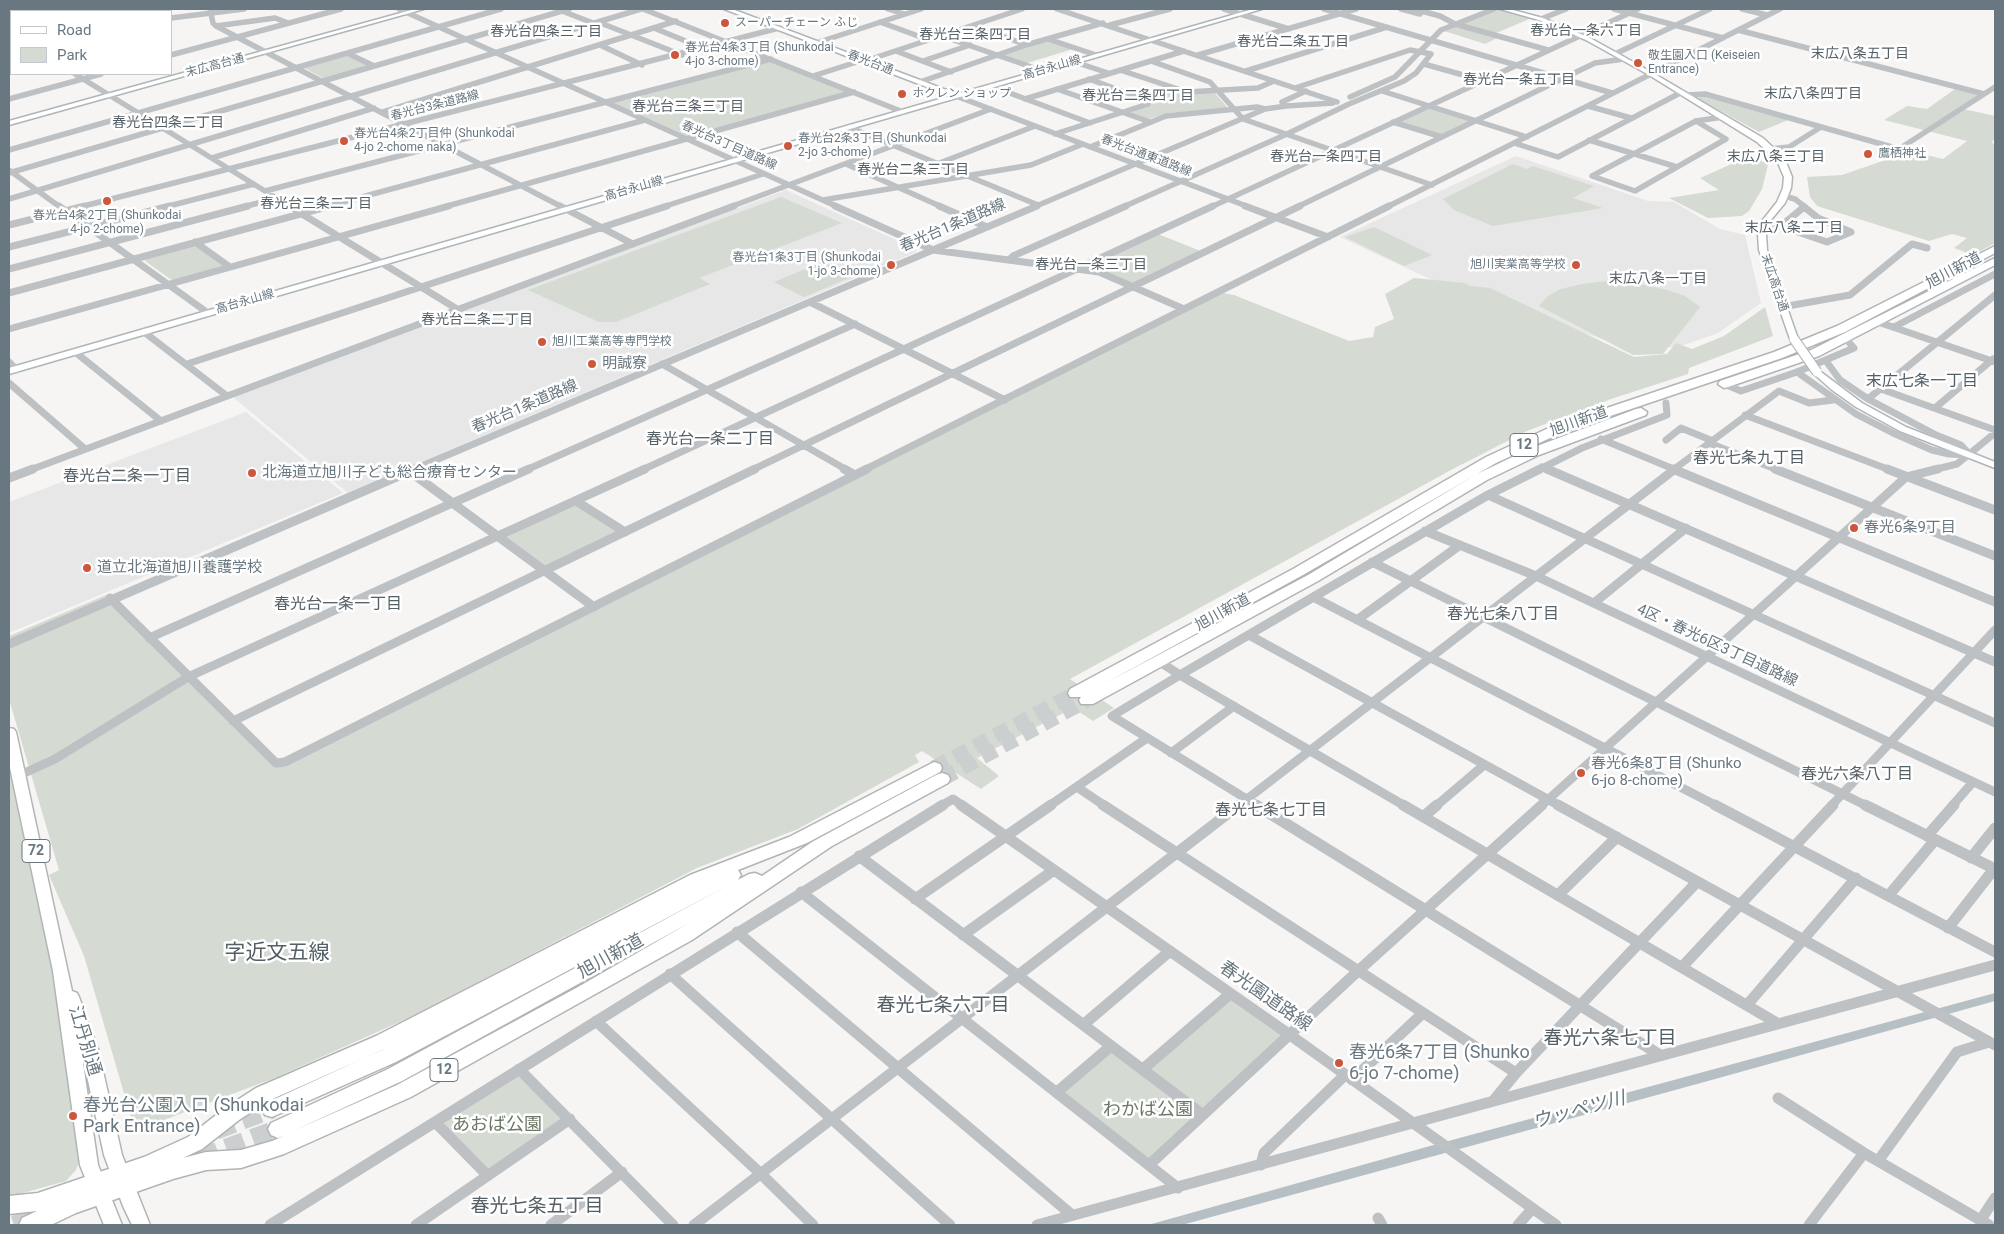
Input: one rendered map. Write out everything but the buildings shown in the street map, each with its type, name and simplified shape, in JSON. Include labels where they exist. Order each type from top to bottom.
[{"type":"highway","name":"旭川新道","points":[[1995,249],[1841,329],[1778,355],[1558,429],[1491,460],[1082,697],[1160,662],[1313,578],[1482,478],[1534,452],[1582,432],[1772,369],[1846,339],[1995,261]]},
{"type":"highway","name":"旭川新道","points":[[272,1109],[389,1056],[801,839],[938,773],[826,842],[395,1075],[278,1129]]},
{"type":"highway","name":"12","points":[[122,1180],[195,1143],[232,1114],[263,1094],[383,1041],[696,880],[801,839]]},
{"type":"highway","name":"12","points":[[30,1225],[98,1189],[122,1180],[206,1161],[241,1159],[277,1148],[404,1091],[685,935],[826,842]]},
{"type":"highway","name":"12","points":[[9,1205],[38,1202],[98,1189]]},
{"type":"main road","name":"江丹別通","points":[[9,732],[20,775],[61,972],[89,1165],[113,1225]]},
{"type":"main road","name":"江丹別通","points":[[61,972],[90,1049],[113,1155],[141,1225]]},
{"type":"street","points":[[172,18],[211,11],[244,9]]},
{"type":"street","points":[[172,55],[341,9]]},
{"type":"street","name":"春光台3丁目道路線","points":[[399,9],[933,250]]},
{"type":"street","name":"末広高台通","points":[[9,123],[421,9]]},
{"type":"street","points":[[9,150],[501,9]]},
{"type":"street","points":[[10,172],[566,9],[682,55]]},
{"type":"street","points":[[9,199],[642,9],[730,42],[903,112]]},
{"type":"street","name":"春光台通","points":[[728,9],[956,96]]},
{"type":"street","points":[[888,9],[904,14]]},
{"type":"street","points":[[816,43],[921,9]]},
{"type":"street","points":[[813,76],[896,51],[1022,9]]},
{"type":"street","points":[[1057,9],[1337,102]]},
{"type":"street","points":[[1139,9],[1154,13]]},
{"type":"street","points":[[1109,25],[1170,9]]},
{"type":"street","points":[[1224,9],[1289,29]]},
{"type":"street","name":"高台永山線","points":[[13,370],[1259,9]]},
{"type":"street","points":[[1324,9],[1612,93]]},
{"type":"street","points":[[1198,56],[1356,9]]},
{"type":"street","points":[[1401,9],[1548,50]]},
{"type":"street","points":[[1414,9],[1440,16],[1449,22]]},
{"type":"street","points":[[1090,147],[1166,116],[1182,113],[1256,106],[1265,109],[1337,102],[1396,77],[1441,30],[1494,9]]},
{"type":"street","points":[[1503,9],[1541,19],[1580,35],[1723,117],[1770,149],[1782,162],[1788,177],[1784,196],[1795,199],[1818,218],[1851,232],[1827,242],[1766,221]]},
{"type":"street","points":[[1541,19],[1566,9]]},
{"type":"street","points":[[1614,9],[1723,38]]},
{"type":"street","points":[[20,775],[55,760],[188,677],[498,537],[1481,80],[1638,9]]},
{"type":"street","points":[[1616,54],[1710,9]]},
{"type":"street","points":[[1742,9],[1767,15]]},
{"type":"street","points":[[110,598],[276,763],[285,762],[1780,9]]},
{"type":"street","points":[[211,11],[216,26],[633,244]]},
{"type":"street","points":[[216,26],[275,18],[288,23]]},
{"type":"street","points":[[383,112],[676,21]]},
{"type":"street","points":[[880,22],[929,40]]},
{"type":"street","points":[[920,82],[1026,45],[1103,23]]},
{"type":"street","points":[[974,25],[1026,45]]},
{"type":"street","points":[[1246,71],[1387,27]]},
{"type":"street","points":[[654,28],[706,49]]},
{"type":"street","name":"春光台3条道路線","points":[[9,225],[706,49],[779,28]]},
{"type":"street","points":[[1738,30],[1984,94]]},
{"type":"street","points":[[940,36],[948,37],[1043,71]]},
{"type":"street","points":[[1048,39],[1096,55]]},
{"type":"street","points":[[600,45],[642,65]]},
{"type":"street","points":[[923,61],[970,45]]},
{"type":"street","points":[[1009,260],[1013,256],[1287,134],[1349,104],[1382,91],[1416,73],[1431,54],[1410,50],[1295,88]]},
{"type":"street","points":[[896,51],[950,72]]},
{"type":"street","points":[[1025,99],[1184,51]]},
{"type":"street","points":[[347,53],[374,66]]},
{"type":"street","points":[[265,191],[771,59]]},
{"type":"street","points":[[233,721],[1563,79],[1595,64],[1624,59]]},
{"type":"street","points":[[1150,61],[1206,80],[1219,91],[1243,119],[1432,184]]},
{"type":"street","points":[[1074,62],[1108,74]]},
{"type":"street","points":[[1424,64],[1481,80]]},
{"type":"street","points":[[1120,70],[1178,90],[1199,92],[1258,88],[1274,81]]},
{"type":"street","points":[[76,75],[457,310]]},
{"type":"street","points":[[9,99],[97,75]]},
{"type":"street","points":[[1055,134],[1148,104],[1149,101],[1089,80]]},
{"type":"street","points":[[991,86],[1090,123]]},
{"type":"street","points":[[1514,143],[1558,157],[1631,118],[1684,94],[1705,94],[1899,149],[1995,87]]},
{"type":"street","points":[[1057,89],[1150,122]]},
{"type":"street","points":[[1286,106],[1282,102],[1306,91]]},
{"type":"street","points":[[1382,91],[1527,136]]},
{"type":"street","points":[[9,329],[854,92]]},
{"type":"street","name":"春光台通東道路線","points":[[956,96],[1328,237]]},
{"type":"street","points":[[1588,106],[1631,118]]},
{"type":"street","points":[[212,158],[374,108]]},
{"type":"street","points":[[9,478],[991,109]]},
{"type":"street","name":"春光台1条道路線","points":[[9,644],[110,598],[1265,109]]},
{"type":"street","points":[[1696,121],[1726,139],[1635,191],[1592,176],[1690,122],[1696,121],[1723,117]]},
{"type":"street","points":[[9,292],[645,120]]},
{"type":"street","points":[[1393,122],[1442,137]]},
{"type":"street","points":[[937,164],[1035,126]]},
{"type":"street","points":[[1770,149],[1789,147],[1821,127]]},
{"type":"street","points":[[849,128],[1038,205]]},
{"type":"street","points":[[1589,140],[1677,167]]},
{"type":"street","points":[[822,200],[1031,165],[1083,144]]},
{"type":"street","points":[[846,164],[987,227]]},
{"type":"street","points":[[10,172],[38,190],[208,313]]},
{"type":"street","points":[[187,364],[600,226],[763,174]]},
{"type":"street","points":[[9,247],[254,184]]},
{"type":"street","name":"末広高台通","points":[[1784,196],[1766,221],[1762,234],[1763,250],[1794,339],[1817,372],[1835,388],[1876,415],[1903,429],[1995,465]]},
{"type":"street","points":[[9,269],[277,198]]},
{"type":"street","points":[[1782,226],[1804,207]]},
{"type":"street","points":[[195,242],[230,267]]},
{"type":"street","points":[[1782,307],[1850,294],[1912,244],[1926,248]]},
{"type":"street","points":[[933,250],[1098,272],[1184,309]]},
{"type":"street","points":[[1894,327],[1995,274]]},
{"type":"street","points":[[1868,399],[1995,295]]},
{"type":"street","points":[[810,302],[1006,400]]},
{"type":"street","points":[[1878,322],[1994,360]]},
{"type":"street","points":[[149,638],[855,324]]},
{"type":"street","points":[[144,332],[227,396]]},
{"type":"street","points":[[1724,384],[1741,391],[1797,372],[1854,348],[1846,339]]},
{"type":"street","points":[[75,352],[161,421]]},
{"type":"street","points":[[1935,408],[1994,360]]},
{"type":"street","points":[[1826,361],[1840,380],[1868,399],[1936,435],[1961,445],[1970,455]]},
{"type":"street","points":[[9,362],[13,370]]},
{"type":"street","points":[[662,364],[855,475]]},
{"type":"street","points":[[1797,372],[1833,400],[1856,414],[1927,448],[1949,454],[1970,455]]},
{"type":"street","points":[[9,383],[85,449]]},
{"type":"street","points":[[1149,1165],[1358,971],[1906,477],[1957,464],[1995,432],[1881,389]]},
{"type":"street","points":[[694,1225],[1745,415],[1779,391],[1809,403],[1833,400]]},
{"type":"street","points":[[1660,1054],[1112,716],[1180,674],[1249,636],[1488,495],[1601,439],[1667,415],[1666,403]]},
{"type":"street","points":[[1745,415],[1995,510]]},
{"type":"street","points":[[1666,440],[1681,428],[1711,442],[1995,556]]},
{"type":"street","points":[[1601,439],[1995,602]]},
{"type":"street","points":[[1542,467],[1995,662]]},
{"type":"street","points":[[409,471],[594,607]]},
{"type":"street","points":[[1488,495],[1995,723]]},
{"type":"street","points":[[576,500],[625,532]]},
{"type":"street","points":[[1594,603],[1640,563],[1686,528]]},
{"type":"street","name":"4区・春光6区3丁目道路線","points":[[1425,531],[1536,576],[1995,792]]},
{"type":"street","points":[[1356,620],[1460,545]]},
{"type":"street","points":[[1372,562],[1995,869],[1948,928]]},
{"type":"street","points":[[1313,597],[1889,895],[1995,952]]},
{"type":"street","points":[[1682,967],[1995,630]]},
{"type":"street","points":[[1249,636],[1992,1043]]},
{"type":"street","points":[[1160,662],[1777,1023]]},
{"type":"street","points":[[1171,753],[1234,706]]},
{"type":"street","points":[[915,899],[1147,738]]},
{"type":"street","points":[[1423,816],[1484,764]]},
{"type":"street","points":[[1889,895],[1973,782]]},
{"type":"street","points":[[1077,787],[1175,853],[1516,1073]]},
{"type":"street","name":"春光園道路線","points":[[859,856],[953,799],[1106,908],[1290,1035],[1556,1225]]},
{"type":"street","points":[[1971,858],[1995,828]]},
{"type":"street","points":[[1558,895],[1618,837]]},
{"type":"street","points":[[270,1225],[859,856],[1203,1115]]},
{"type":"street","points":[[963,935],[1054,870]]},
{"type":"street","points":[[1748,1006],[1856,878]]},
{"type":"street","points":[[1494,1100],[1516,1073],[1698,882]]},
{"type":"street","points":[[802,892],[1178,1188]]},
{"type":"street","points":[[737,932],[1072,1215]]},
{"type":"street","points":[[1083,1025],[1170,951]]},
{"type":"street","points":[[1037,1225],[1261,1166],[1660,1054],[1995,965]]},
{"type":"street","points":[[670,974],[950,1225]]},
{"type":"street","points":[[1143,1069],[1230,994]]},
{"type":"street","points":[[1261,1166],[1264,1153],[1423,1013]]},
{"type":"street","points":[[596,1021],[761,1174],[813,1225]]},
{"type":"street","points":[[1878,1161],[1957,1052],[1992,1043]]},
{"type":"street","points":[[1057,1092],[1111,1046]]},
{"type":"street","points":[[519,1069],[673,1225]]},
{"type":"street","points":[[1778,1098],[1864,1153],[1984,1223],[1995,1198]]},
{"type":"street","points":[[416,1225],[570,1119]]},
{"type":"street","points":[[435,1122],[487,1175]]},
{"type":"street","points":[[1809,1225],[1864,1153]]},
{"type":"street","points":[[551,1225],[622,1172]]},
{"type":"street","points":[[1518,1225],[1532,1209]]},
{"type":"shaded area","name":"旭川実業高等学校","points":[[1516,156],[1648,201],[1674,202],[1720,229],[1745,235],[1761,303],[1718,333],[1678,347],[1630,348],[1460,293],[1340,237]]},
{"type":"shaded area","name":"旭川工業高等専門学校","points":[[786,190],[916,249],[916,252],[348,493],[233,397]]},
{"type":"shaded area","name":"道立北海道旭川養護学校","points":[[246,412],[343,493],[9,633],[9,502]]},
{"type":"green space","points":[[1494,9],[1503,9],[1534,17],[1494,34],[1501,36],[1485,44],[1441,30]]},
{"type":"green space","points":[[1046,41],[1073,49],[1027,63],[1004,55]]},
{"type":"green space","points":[[346,54],[371,66],[325,79],[302,67]]},
{"type":"green space","points":[[771,60],[851,92],[690,137],[611,102]]},
{"type":"green space","points":[[1955,89],[1978,95],[1959,108],[1995,116],[1995,138],[1992,142],[1995,146],[1995,243],[1973,255],[1954,248],[1967,238],[1952,234],[1929,241],[1817,206],[1810,197],[1807,177],[1842,175],[1894,157],[1906,150],[1943,159],[1967,141],[1884,120],[1907,106],[1927,109]]},
{"type":"green space","points":[[1174,91],[1184,93],[1215,93],[1228,108],[1168,113],[1149,119],[1128,112],[1150,105],[1153,102],[1150,99]]},
{"type":"green space","points":[[1702,96],[1788,120],[1759,132],[1697,98]]},
{"type":"green space","points":[[1429,108],[1471,121],[1441,135],[1399,122]]},
{"type":"green space","points":[[1752,155],[1768,165],[1762,189],[1749,211],[1742,216],[1708,218],[1669,198],[1719,190],[1700,178]]},
{"type":"green space","points":[[1513,164],[1527,169],[1533,166],[1594,186],[1573,198],[1603,208],[1493,226],[1454,210],[1443,199]]},
{"type":"green space","points":[[781,197],[842,223],[699,278],[710,284],[616,322],[599,322],[528,290]]},
{"type":"green space","points":[[1374,227],[1432,255],[1404,266],[1345,237]]},
{"type":"green space","points":[[1153,232],[1203,252],[1132,287],[1099,272],[1076,269]]},
{"type":"green space","points":[[194,244],[224,267],[173,281],[145,261],[147,257]]},
{"type":"green space","points":[[822,262],[852,277],[804,297],[774,282]]},
{"type":"green space","points":[[1414,278],[1465,283],[1470,286],[1490,288],[1634,357],[1667,354],[1676,343],[1692,349],[1724,336],[1765,307],[1773,336],[1689,368],[1688,374],[1611,399],[1527,431],[1451,470],[1070,679],[1114,708],[1093,721],[1073,708],[977,758],[999,776],[981,789],[922,751],[915,755],[919,762],[798,829],[697,868],[415,1015],[277,1077],[135,1131],[84,956],[49,875],[59,870],[9,699],[9,636],[106,595],[271,764],[590,604],[1223,293],[1234,295],[1349,341],[1373,337],[1375,327],[1394,319],[1385,294]]},
{"type":"green space","points":[[1607,281],[1636,283],[1667,290],[1685,296],[1700,307],[1663,354],[1633,355],[1539,306],[1548,296],[1561,289]]},
{"type":"green space","points":[[576,501],[625,532],[544,570],[498,537]]},
{"type":"green space","points":[[9,766],[56,972],[81,1156],[76,1170],[66,1181],[9,1197]]},
{"type":"green space","name":"わかば公園","points":[[1230,994],[1290,1035],[1149,1165],[1057,1092],[1111,1046],[1143,1069]]},
{"type":"green space","name":"あおば公園","points":[[519,1069],[570,1119],[487,1175],[435,1122]]},
{"type":"water","name":"ウッペツ川","points":[[1995,993],[1995,1001],[1708,1081],[1182,1225],[1148,1225],[1430,1146]]},
{"type":"tunnel","points":[[934,768],[1076,693]]},
{"type":"tunnel","points":[[942,779],[1087,700]]},
{"type":"tunnel","points":[[216,1130],[272,1109]]},
{"type":"tunnel","points":[[200,1158],[278,1129]]},
{"type":"tunnel","points":[[14,1225],[38,1217]]},
{"type":"place","name":"スーパーチェーン ふじ","points":[[725,23]]},
{"type":"place","name":"春光台4条3丁目 (Shunkodai 4-jo 3-chome)","points":[[675,55]]},
{"type":"place","name":"敬生園入口 (Keiseien Entrance)","points":[[1638,63]]},
{"type":"place","name":"ホクレン ショップ","points":[[902,94]]},
{"type":"place","name":"春光台4条2丁目仲 (Shunkodai 4-jo 2-chome naka)","points":[[344,141]]},
{"type":"place","name":"春光台2条3丁目 (Shunkodai 2-jo 3-chome)","points":[[788,146]]},
{"type":"place","name":"鷹栖神社","points":[[1868,154]]},
{"type":"place","name":"春光台4条2丁目 (Shunkodai 4-jo 2-chome)","points":[[107,201]]},
{"type":"place","name":"春光台1条3丁目 (Shunkodai 1-jo 3-chome)","points":[[891,265]]},
{"type":"place","name":"旭川実業高等学校","points":[[1576,265]]},
{"type":"place","name":"旭川工業高等専門学校","points":[[542,342]]},
{"type":"place","name":"明誠寮","points":[[592,364]]},
{"type":"place","name":"北海道立旭川子ども総合療育センター","points":[[252,473]]},
{"type":"place","name":"春光6条9丁目","points":[[1854,528]]},
{"type":"place","name":"道立北海道旭川養護学校","points":[[87,568]]},
{"type":"place","name":"春光6条8丁目 (Shunko 6-jo 8-chome)","points":[[1581,773]]},
{"type":"place","name":"春光6条7丁目 (Shunko 6-jo 7-chome)","points":[[1339,1063]]},
{"type":"place","name":"春光台公園入口 (Shunkodai Park Entrance)","points":[[73,1116]]},
{"type":"district","name":"春光台一条六丁目","points":[[1586,31]]},
{"type":"district","name":"春光台四条三丁目","points":[[546,32]]},
{"type":"district","name":"春光台三条四丁目","points":[[975,35]]},
{"type":"district","name":"春光台二条五丁目","points":[[1293,42]]},
{"type":"district","name":"末広八条五丁目","points":[[1860,54]]},
{"type":"district","name":"春光台一条五丁目","points":[[1519,80]]},
{"type":"district","name":"末広八条四丁目","points":[[1813,94]]},
{"type":"district","name":"春光台二条四丁目","points":[[1138,96]]},
{"type":"district","name":"春光台三条三丁目","points":[[688,107]]},
{"type":"district","name":"春光台四条二丁目","points":[[168,123]]},
{"type":"district","name":"春光台一条四丁目","points":[[1326,157]]},
{"type":"district","name":"末広八条三丁目","points":[[1776,157]]},
{"type":"district","name":"春光台二条三丁目","points":[[913,170]]},
{"type":"district","name":"春光台三条二丁目","points":[[316,204]]},
{"type":"district","name":"末広八条二丁目","points":[[1794,228]]},
{"type":"district","name":"春光台一条三丁目","points":[[1091,265]]},
{"type":"district","name":"末広八条一丁目","points":[[1658,279]]},
{"type":"district","name":"春光台二条二丁目","points":[[477,320]]},
{"type":"district","name":"末広七条一丁目","points":[[1922,382]]},
{"type":"district","name":"春光台一条二丁目","points":[[710,440]]},
{"type":"district","name":"春光七条九丁目","points":[[1749,459]]},
{"type":"district","name":"春光台二条一丁目","points":[[127,477]]},
{"type":"district","name":"春光台一条一丁目","points":[[338,605]]},
{"type":"district","name":"春光七条八丁目","points":[[1503,615]]},
{"type":"district","name":"春光六条八丁目","points":[[1857,775]]},
{"type":"district","name":"春光七条七丁目","points":[[1271,811]]},
{"type":"district","name":"字近文五線","points":[[277,954]]},
{"type":"district","name":"春光七条六丁目","points":[[943,1006]]},
{"type":"district","name":"春光六条七丁目","points":[[1610,1039]]},
{"type":"district","name":"春光七条五丁目","points":[[537,1207]]}]
